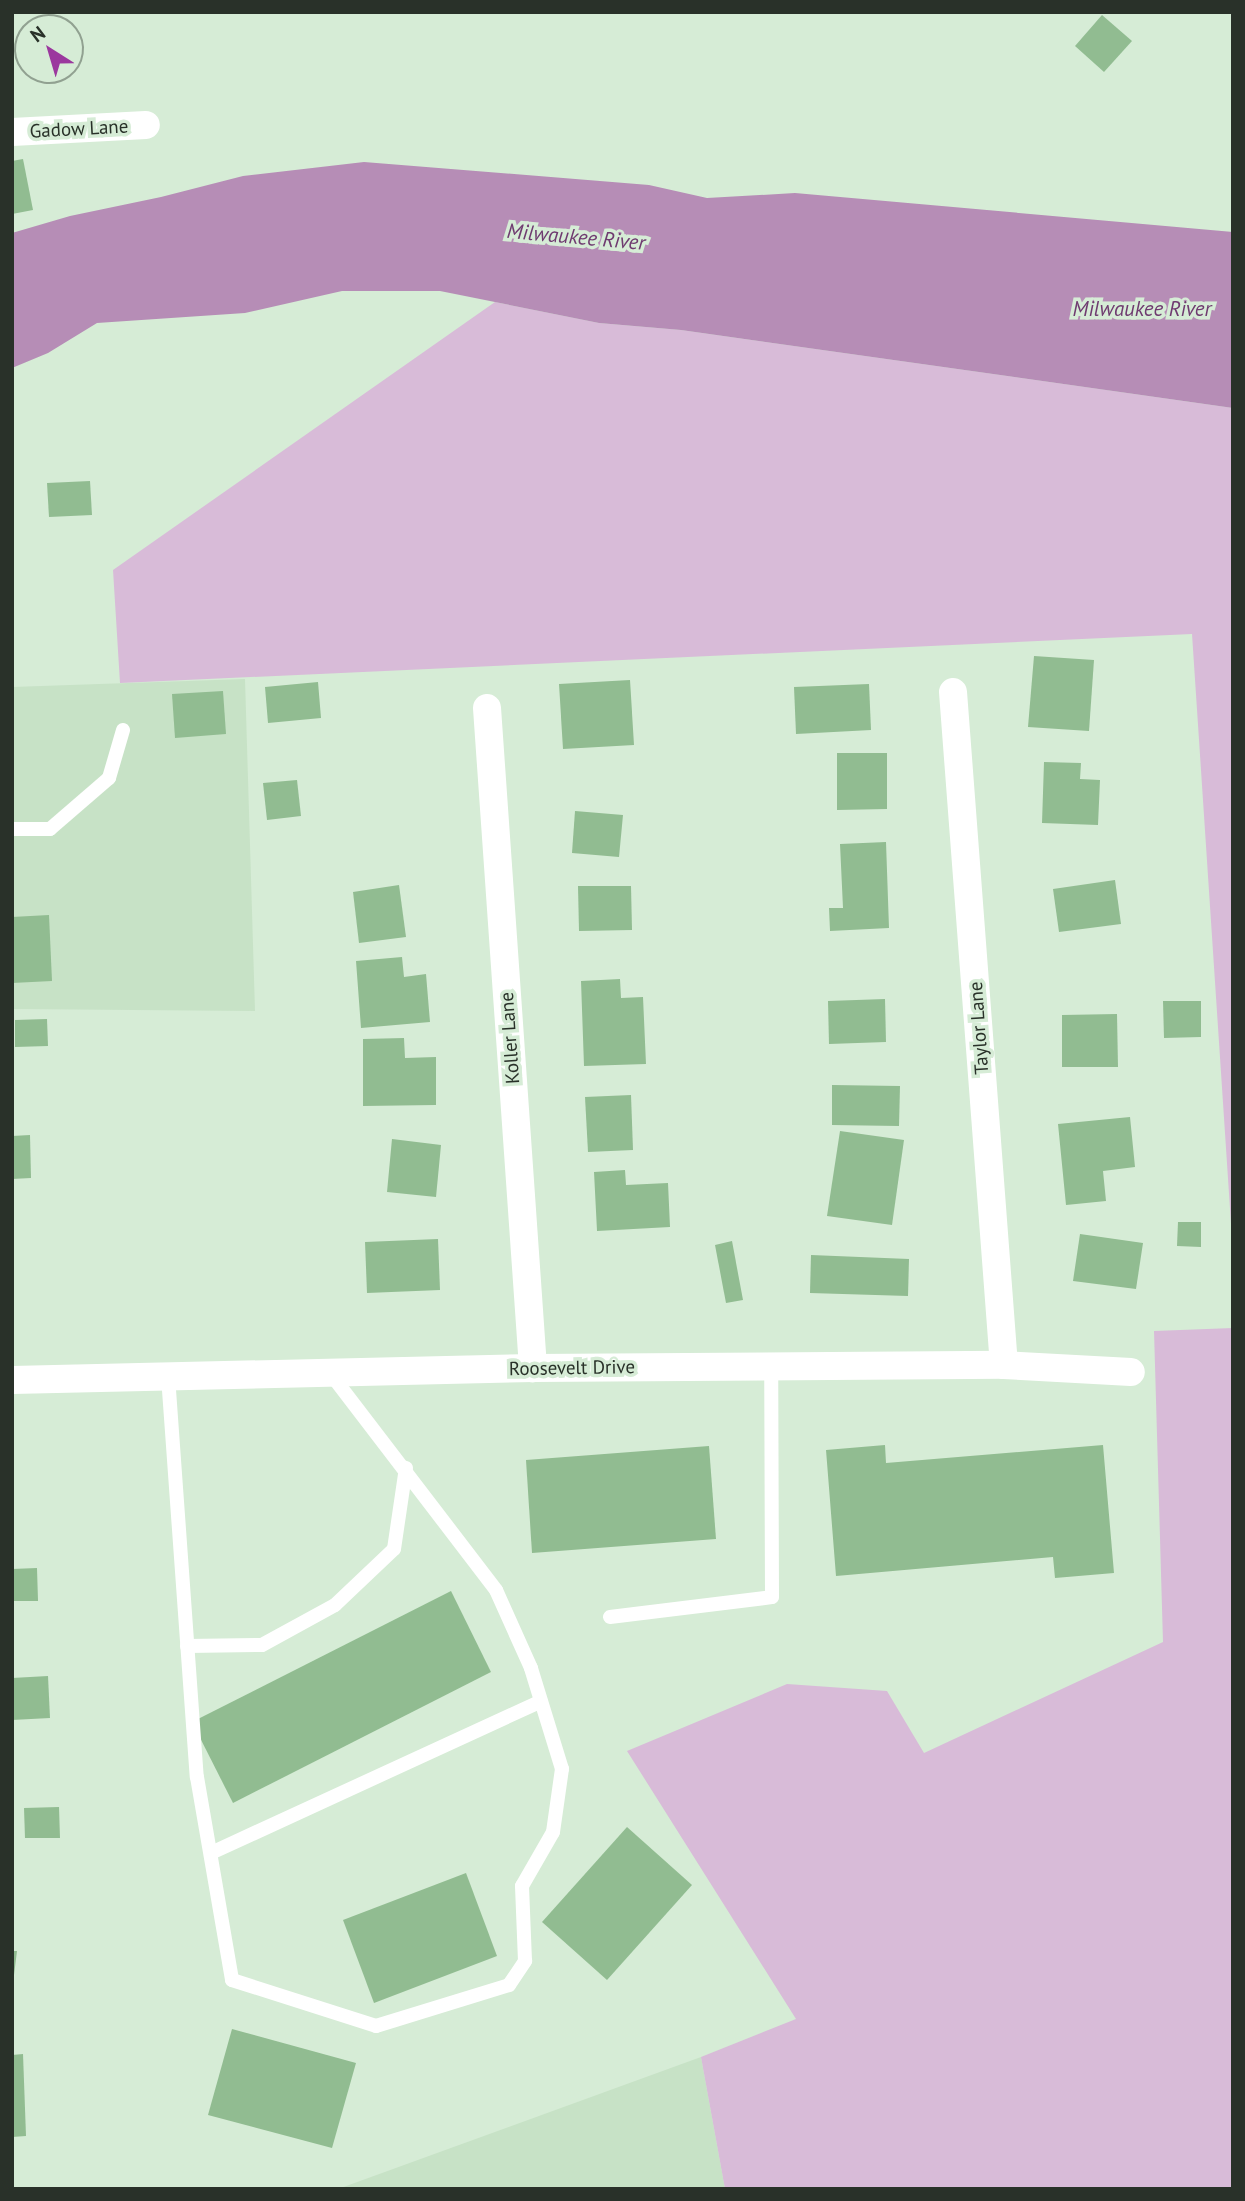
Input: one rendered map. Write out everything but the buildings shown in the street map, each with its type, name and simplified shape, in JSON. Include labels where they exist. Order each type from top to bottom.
[{"type":"street","name":"Gadow Lane","points":[[12,132],[146,125]]},
{"type":"street","name":"Taylor Lane","points":[[953,692],[1004,1364]]},
{"type":"street","name":"Koller Lane","points":[[487,708],[533,1368]]},
{"type":"street","name":"Roosevelt Drive","points":[[12,1380],[533,1368],[1004,1364],[1131,1372]]},
{"type":"lane","points":[[12,829],[50,829],[108,778],[123,730]]},
{"type":"lane","points":[[610,1617],[772,1597],[772,1366]]},
{"type":"lane","points":[[168,1376],[197,1777],[232,1980],[376,2026],[509,1985],[525,1961],[522,1886],[553,1832],[562,1769],[531,1668],[496,1590],[406,1468],[331,1373]]},
{"type":"lane","points":[[187,1646],[262,1644],[335,1605],[394,1549],[406,1468]]},
{"type":"lane","points":[[211,1853],[541,1701]]},
{"type":"shaded area","points":[[495,302],[599,323],[681,330],[1233,408],[1233,1254],[1192,634],[120,683],[113,570]]},
{"type":"shaded area","points":[[245,679],[255,1011],[12,1009],[12,687]]},
{"type":"shaded area","points":[[1233,1328],[1233,2189],[725,2189],[701,2057],[796,2019],[627,1751],[787,1684],[887,1691],[924,1753],[1163,1642],[1154,1331]]},
{"type":"shaded area","points":[[701,2057],[725,2189],[338,2189]]},
{"type":"water","name":"Milwaukee River","points":[[364,162],[649,185],[707,198],[795,193],[1233,232],[1233,408],[681,330],[599,323],[440,291],[342,291],[245,313],[97,323],[48,353],[12,368],[12,233],[70,216],[243,176]]}]
